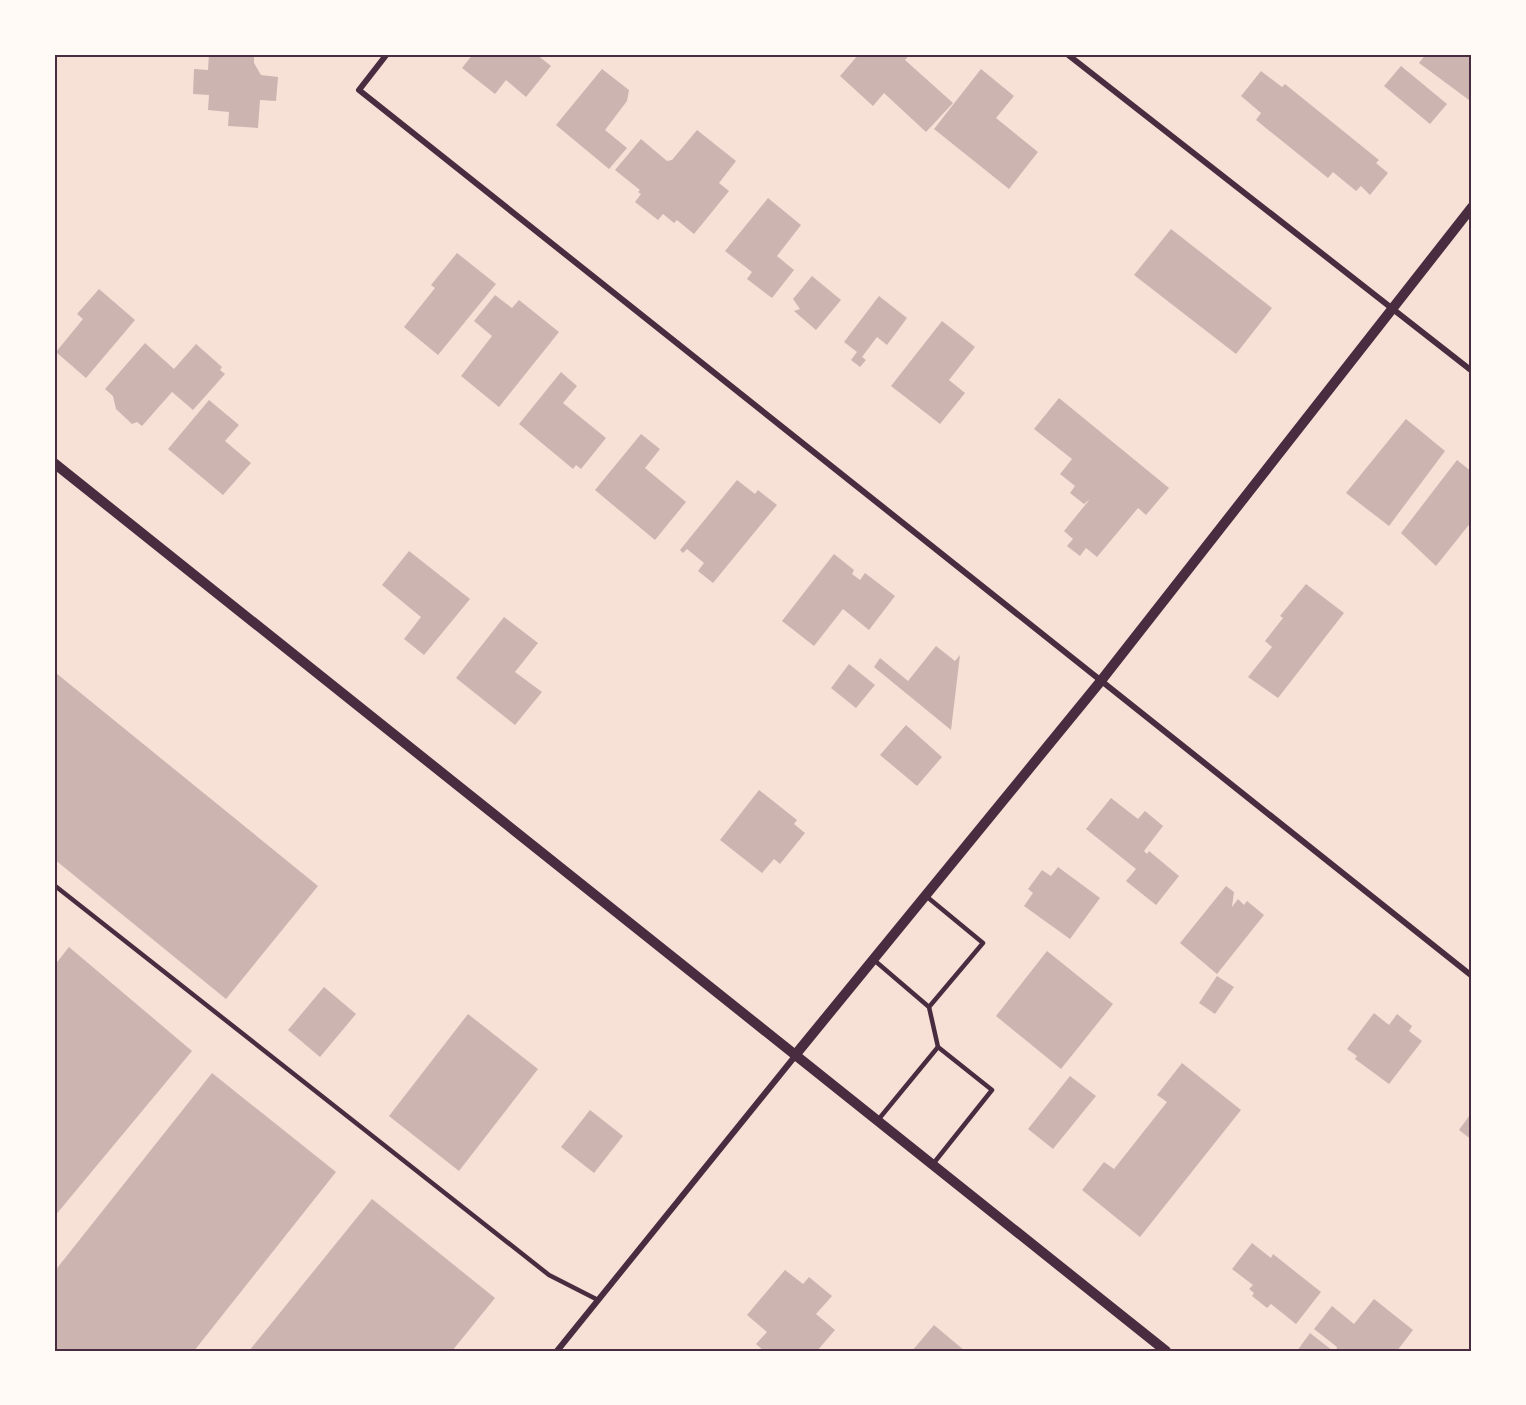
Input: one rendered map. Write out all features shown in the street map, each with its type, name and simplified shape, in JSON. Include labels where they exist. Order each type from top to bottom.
[{"type":"street","points":[[387,54],[359,90],[1472,976]]},
{"type":"street","points":[[1067,54],[1472,371]]},
{"type":"street","points":[[557,1351],[1100,682],[1472,207]]},
{"type":"street","points":[[54,463],[1166,1351]]},
{"type":"lane","points":[[54,885],[549,1275],[598,1300]]},
{"type":"lane","points":[[926,896],[982,943],[929,1007]]},
{"type":"lane","points":[[874,959],[929,1007],[938,1047],[992,1090],[933,1164]]},
{"type":"lane","points":[[878,1120],[938,1047]]},
{"type":"building","points":[[209,54],[254,54],[254,63],[261,75],[278,77],[276,101],[260,100],[258,128],[228,126],[229,112],[208,110],[209,95],[193,94],[194,69],[208,70]]},
{"type":"building","points":[[473,54],[536,54],[551,66],[526,97],[506,80],[495,94],[462,68]]},
{"type":"building","points":[[859,54],[910,54],[905,60],[953,103],[926,132],[884,93],[873,106],[840,76]]},
{"type":"building","points":[[1426,54],[1472,54],[1472,97],[1469,100],[1419,63]]},
{"type":"building","points":[[1401,66],[1447,104],[1430,124],[1384,86]]},
{"type":"building","points":[[602,69],[629,90],[627,101],[605,130],[627,148],[609,169],[556,125]]},
{"type":"building","points":[[981,69],[1014,96],[996,118],[1038,152],[1009,189],[934,129]]},
{"type":"building","points":[[1261,71],[1282,87],[1285,84],[1379,160],[1376,163],[1388,173],[1370,195],[1361,186],[1356,191],[1333,172],[1328,178],[1256,120],[1261,113],[1241,96]]},
{"type":"building","points":[[697,130],[736,161],[719,183],[729,191],[694,234],[677,220],[674,223],[663,214],[658,220],[635,202],[641,194],[638,192],[640,190],[615,170],[641,139],[667,161],[672,160]]},
{"type":"building","points":[[768,198],[801,225],[777,256],[794,270],[772,298],[747,279],[752,272],[725,251]]},
{"type":"building","points":[[1171,229],[1272,308],[1236,354],[1134,275]]},
{"type":"building","points":[[457,253],[496,284],[438,355],[404,327],[435,288],[431,285]]},
{"type":"building","points":[[812,276],[841,300],[816,330],[794,311],[800,309],[793,299]]},
{"type":"building","points":[[99,289],[135,320],[86,378],[56,352],[83,319],[77,314]]},
{"type":"building","points":[[495,295],[512,308],[519,300],[559,332],[499,407],[461,376],[492,336],[474,321]]},
{"type":"building","points":[[879,296],[907,318],[887,345],[877,337],[862,357],[866,360],[860,367],[851,360],[857,352],[844,342]]},
{"type":"building","points":[[942,321],[975,347],[949,380],[965,393],[940,424],[891,386]]},
{"type":"building","points":[[145,343],[174,369],[196,344],[222,367],[220,370],[225,374],[193,410],[172,392],[142,426],[137,422],[132,424],[116,409],[113,396],[105,389]]},
{"type":"building","points":[[561,372],[577,386],[563,403],[606,438],[581,469],[576,465],[573,469],[519,424]]},
{"type":"building","points":[[1059,398],[1169,488],[1146,515],[1138,508],[1097,557],[1086,548],[1080,556],[1067,546],[1073,539],[1064,531],[1090,499],[1084,504],[1070,493],[1075,486],[1060,474],[1072,459],[1034,429]]},
{"type":"building","points":[[209,400],[239,425],[225,441],[251,463],[223,495],[168,449]]},
{"type":"building","points":[[1406,419],[1445,451],[1389,526],[1346,493]]},
{"type":"building","points":[[641,434],[660,449],[645,468],[686,502],[655,540],[595,490]]},
{"type":"building","points":[[1457,460],[1472,472],[1472,521],[1436,566],[1401,533]]},
{"type":"building","points":[[737,480],[755,494],[758,490],[777,505],[713,583],[698,571],[704,563],[687,549],[683,553],[680,550]]},
{"type":"building","points":[[409,551],[470,599],[424,655],[404,639],[421,617],[382,585]]},
{"type":"building","points":[[834,554],[854,570],[852,574],[860,580],[865,573],[895,596],[869,630],[843,609],[814,646],[782,621]]},
{"type":"building","points":[[1306,584],[1344,613],[1278,698],[1248,677],[1272,647],[1265,641],[1283,618],[1280,616]]},
{"type":"building","points":[[504,617],[538,643],[515,672],[542,692],[515,725],[456,678]]},
{"type":"building","points":[[936,646],[955,661],[960,655],[951,730],[874,667],[880,658],[908,681]]},
{"type":"building","points":[[849,664],[875,685],[856,708],[831,688]]},
{"type":"building","points":[[56,673],[318,886],[226,999],[54,859]]},
{"type":"building","points":[[906,725],[942,757],[917,786],[880,755]]},
{"type":"building","points":[[759,790],[797,820],[794,824],[805,833],[780,864],[774,859],[762,873],[720,840]]},
{"type":"building","points":[[1111,798],[1138,819],[1145,811],[1163,826],[1144,851],[1147,854],[1149,851],[1179,876],[1156,905],[1126,881],[1136,869],[1086,829]]},
{"type":"building","points":[[1058,867],[1100,898],[1070,939],[1024,906],[1033,893],[1028,889],[1042,870],[1051,876]]},
{"type":"building","points":[[1226,886],[1234,892],[1232,907],[1238,899],[1244,905],[1247,901],[1264,915],[1217,974],[1180,943]]},
{"type":"building","points":[[69,947],[192,1051],[54,1217],[54,966]]},
{"type":"building","points":[[1047,951],[1113,1004],[1061,1069],[996,1016]]},
{"type":"building","points":[[1217,976],[1234,987],[1215,1014],[1199,1003]]},
{"type":"building","points":[[324,987],[356,1014],[320,1057],[288,1030]]},
{"type":"building","points":[[1374,1013],[1389,1025],[1397,1014],[1412,1026],[1409,1031],[1422,1041],[1389,1084],[1355,1059],[1357,1056],[1347,1049]]},
{"type":"building","points":[[468,1014],[538,1069],[459,1171],[389,1116]]},
{"type":"building","points":[[1182,1063],[1241,1110],[1140,1237],[1082,1190],[1104,1162],[1114,1169],[1167,1102],[1157,1095]]},
{"type":"building","points":[[212,1073],[336,1172],[194,1351],[54,1351],[54,1272]]},
{"type":"building","points":[[1070,1076],[1096,1096],[1053,1149],[1028,1129]]},
{"type":"building","points":[[590,1110],[623,1136],[594,1173],[561,1147]]},
{"type":"building","points":[[1472,1112],[1472,1140],[1459,1130]]},
{"type":"building","points":[[372,1199],[495,1298],[452,1351],[249,1351]]},
{"type":"building","points":[[1252,1243],[1271,1258],[1273,1254],[1321,1292],[1296,1324],[1271,1304],[1267,1308],[1252,1296],[1254,1293],[1249,1289],[1253,1285],[1232,1269]]},
{"type":"building","points":[[785,1270],[803,1284],[809,1277],[832,1296],[816,1314],[835,1330],[817,1351],[764,1351],[756,1344],[767,1332],[747,1315]]},
{"type":"building","points":[[1374,1299],[1413,1330],[1397,1351],[1336,1351],[1337,1347],[1314,1329],[1332,1306],[1354,1324]]},
{"type":"building","points":[[934,1325],[965,1351],[912,1351]]},
{"type":"building","points":[[1310,1333],[1333,1351],[1297,1351]]}]
